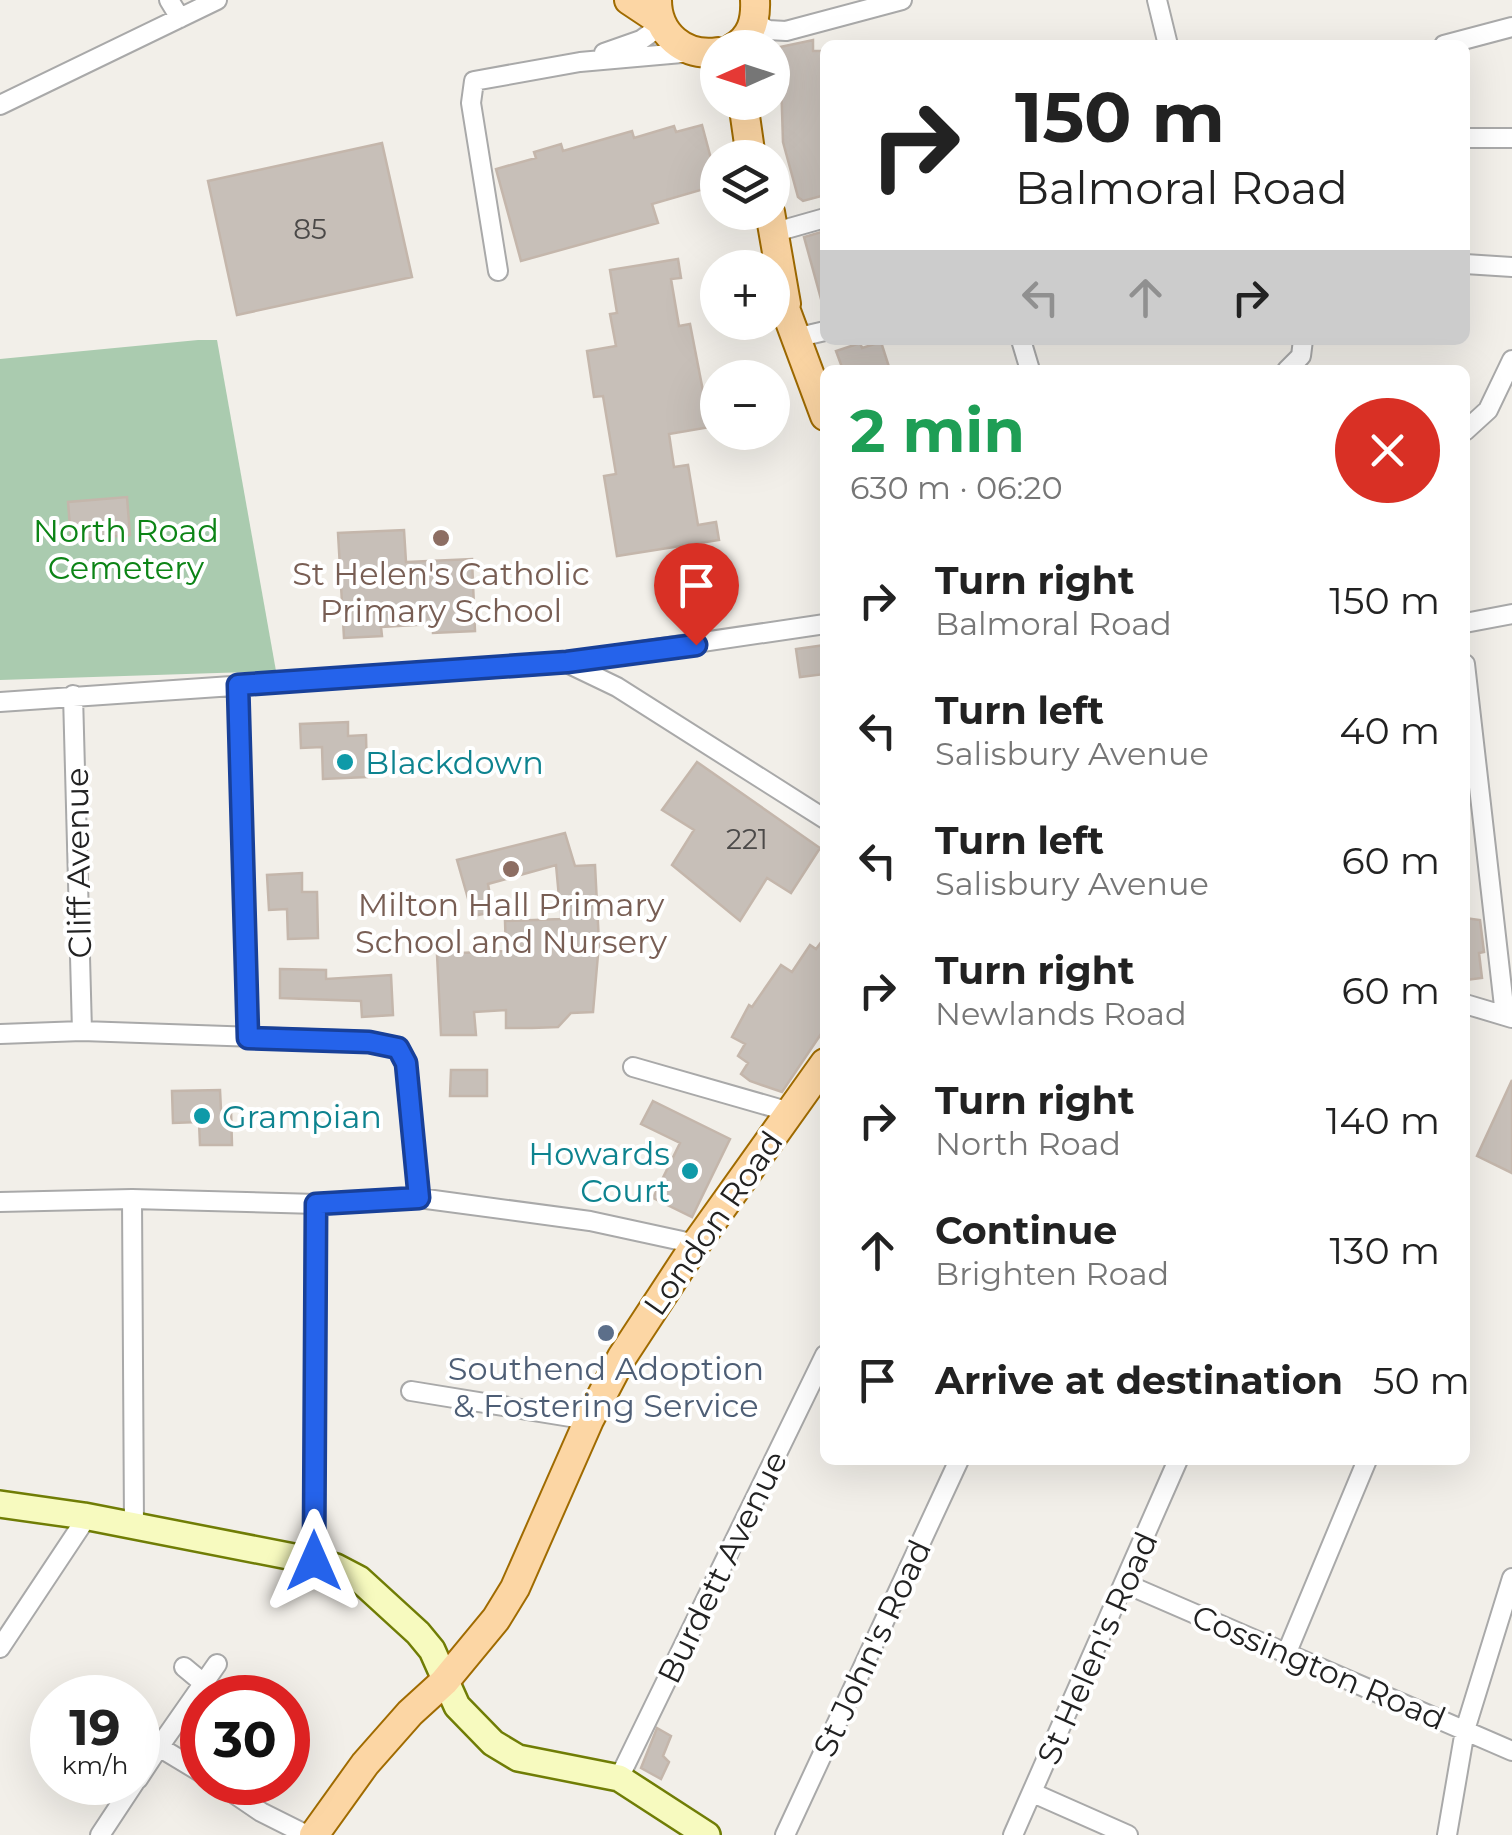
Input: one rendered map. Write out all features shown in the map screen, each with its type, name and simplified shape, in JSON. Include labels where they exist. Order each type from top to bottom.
[{"type":"main road","points":[[629,0],[659,15],[676,42],[700,42]]},
{"type":"main road","points":[[790,326],[820,403]]},
{"type":"main road","name":"London Road","points":[[314,1835],[365,1764],[444,1682],[480,1640],[516,1588],[589,1420],[622,1357],[696,1244],[820,1069]]},
{"type":"street","points":[[169,0],[180,18]]},
{"type":"street","points":[[0,105],[217,0]]},
{"type":"street","points":[[786,30],[902,0]]},
{"type":"street","points":[[1157,0],[1167,40]]},
{"type":"street","points":[[580,62],[641,40],[659,15]]},
{"type":"street","points":[[1463,40],[1512,27]]},
{"type":"street","points":[[498,271],[471,103],[474,81],[700,46]]},
{"type":"street","points":[[1470,138],[1512,138]]},
{"type":"street","points":[[790,219],[820,218]]},
{"type":"street","points":[[1470,264],[1512,266]]},
{"type":"street","points":[[795,338],[820,332]]},
{"type":"street","points":[[1470,426],[1488,410],[1512,360]]},
{"type":"street","points":[[1470,622],[1512,614]]},
{"type":"street","points":[[0,702],[567,662],[820,625]]},
{"type":"street","points":[[567,662],[617,686],[820,816]]},
{"type":"street","points":[[238,685],[248,1038]]},
{"type":"street","name":"Cliff Avenue","points":[[74,695],[82,1031]]},
{"type":"street","points":[[1470,705],[1508,1016],[1470,1005]]},
{"type":"street","points":[[0,1034],[82,1031],[369,1042],[398,1048],[406,1063],[419,1198]]},
{"type":"street","points":[[633,1068],[790,1112]]},
{"type":"street","points":[[0,1202],[132,1198],[316,1204],[419,1198],[590,1220],[696,1244]]},
{"type":"street","points":[[132,1198],[134,1526]]},
{"type":"street","points":[[314,1561],[316,1204]]},
{"type":"street","name":"Burdett Avenue","points":[[619,1778],[820,1366]]},
{"type":"street","points":[[410,1391],[589,1420]]},
{"type":"street","name":"St John's Road","points":[[785,1835],[957,1465]]},
{"type":"street","name":"St Helen's Road","points":[[1014,1835],[1176,1465]]},
{"type":"street","points":[[1287,1652],[1365,1465]]},
{"type":"street","points":[[0,1504],[84,1516],[314,1561],[348,1572],[377,1593],[432,1650],[457,1706],[483,1734],[518,1758],[619,1778],[706,1835]]},
{"type":"street","points":[[0,1648],[84,1516]]},
{"type":"street","points":[[1447,1835],[1465,1730],[1512,1578]]},
{"type":"street","name":"Cossington Road","points":[[1126,1584],[1512,1751]]},
{"type":"street","points":[[207,1675],[216,1664]]},
{"type":"street","points":[[184,1667],[194,1675]]},
{"type":"street","points":[[160,1745],[180,1715]]},
{"type":"street","points":[[1033,1793],[1128,1835]]},
{"type":"street","points":[[100,1835],[120,1805]]},
{"type":"street","points":[[250,1805],[307,1835]]},
{"type":"green space","name":"North Road Cemetery","points":[[217,340],[276,671],[0,680],[0,359]]},
{"type":"building","points":[[813,40],[813,51],[820,51],[820,196],[803,201],[798,197],[790,168],[790,140],[783,140],[782,120],[790,120],[790,45]]},
{"type":"building","points":[[702,125],[706,140],[700,140],[700,190],[652,204],[658,223],[521,261],[496,169],[536,158],[534,152],[561,144],[563,151],[632,131],[634,138],[674,126],[676,132]]},
{"type":"building","points":[[382,143],[412,277],[237,315],[208,181]]},
{"type":"building","points":[[820,232],[820,295],[804,237]]},
{"type":"building","points":[[678,259],[681,278],[671,279],[679,326],[690,324],[700,376],[700,429],[669,434],[674,467],[688,465],[698,525],[716,522],[719,540],[617,556],[604,476],[616,474],[603,396],[594,397],[587,351],[616,346],[610,314],[617,313],[610,270]]},
{"type":"building","points":[[854,345],[882,345],[888,365],[841,365],[836,351]]},
{"type":"building","points":[[127,497],[130,535],[71,540],[68,502]]},
{"type":"building","points":[[404,530],[406,562],[472,559],[475,631],[433,633],[433,624],[381,627],[382,636],[344,638],[338,533]]},
{"type":"building","points":[[820,646],[820,675],[800,677],[796,649]]},
{"type":"building","name":"Blackdown","points":[[348,722],[348,736],[366,735],[367,777],[323,779],[322,747],[301,748],[300,724]]},
{"type":"building","points":[[697,762],[820,848],[791,893],[767,878],[740,921],[672,865],[694,830],[662,810]]},
{"type":"building","points":[[565,833],[575,866],[595,865],[599,943],[593,1012],[571,1013],[558,1027],[506,1028],[506,1010],[474,1012],[476,1035],[441,1035],[437,954],[506,951],[505,921],[561,919],[556,865],[488,884],[493,912],[473,916],[457,860]]},
{"type":"building","points":[[302,873],[302,892],[317,892],[318,938],[288,939],[287,909],[269,910],[267,875]]},
{"type":"building","points":[[1470,919],[1480,920],[1482,978],[1470,979]]},
{"type":"building","points":[[820,944],[820,1035],[782,1092],[750,1081],[741,1074],[748,1063],[738,1056],[745,1044],[732,1037],[749,1005],[752,1007],[781,965],[792,972],[810,945],[816,949]]},
{"type":"building","points":[[280,969],[326,970],[326,979],[391,975],[393,1015],[362,1017],[361,1001],[280,998]]},
{"type":"building","points":[[451,1070],[487,1070],[487,1096],[450,1096]]},
{"type":"building","points":[[1512,1080],[1512,1173],[1477,1156]]},
{"type":"building","name":"Grampian","points":[[220,1090],[221,1110],[231,1110],[232,1145],[200,1145],[199,1122],[173,1123],[172,1091]]},
{"type":"building","name":"Howards Court","points":[[653,1101],[730,1139],[692,1217],[653,1198],[680,1143],[641,1124]]},
{"type":"building","points":[[657,1728],[671,1736],[663,1756],[669,1762],[661,1779],[641,1768]]},
{"type":"place","name":"St Helen's Catholic Primary School","points":[[441,538]]},
{"type":"place","name":"Blackdown","points":[[345,762]]},
{"type":"place","name":"Milton Hall Primary School and Nursery","points":[[511,869]]},
{"type":"place","name":"Grampian","points":[[202,1116]]},
{"type":"place","name":"Howards Court","points":[[690,1171]]},
{"type":"place","name":"Southend Adoption & Fostering Service","points":[[606,1333]]},
{"type":"route","points":[[314,1561],[316,1204],[419,1198],[406,1063],[398,1048],[369,1042],[248,1038],[238,685],[567,662],[696,645]]}]
